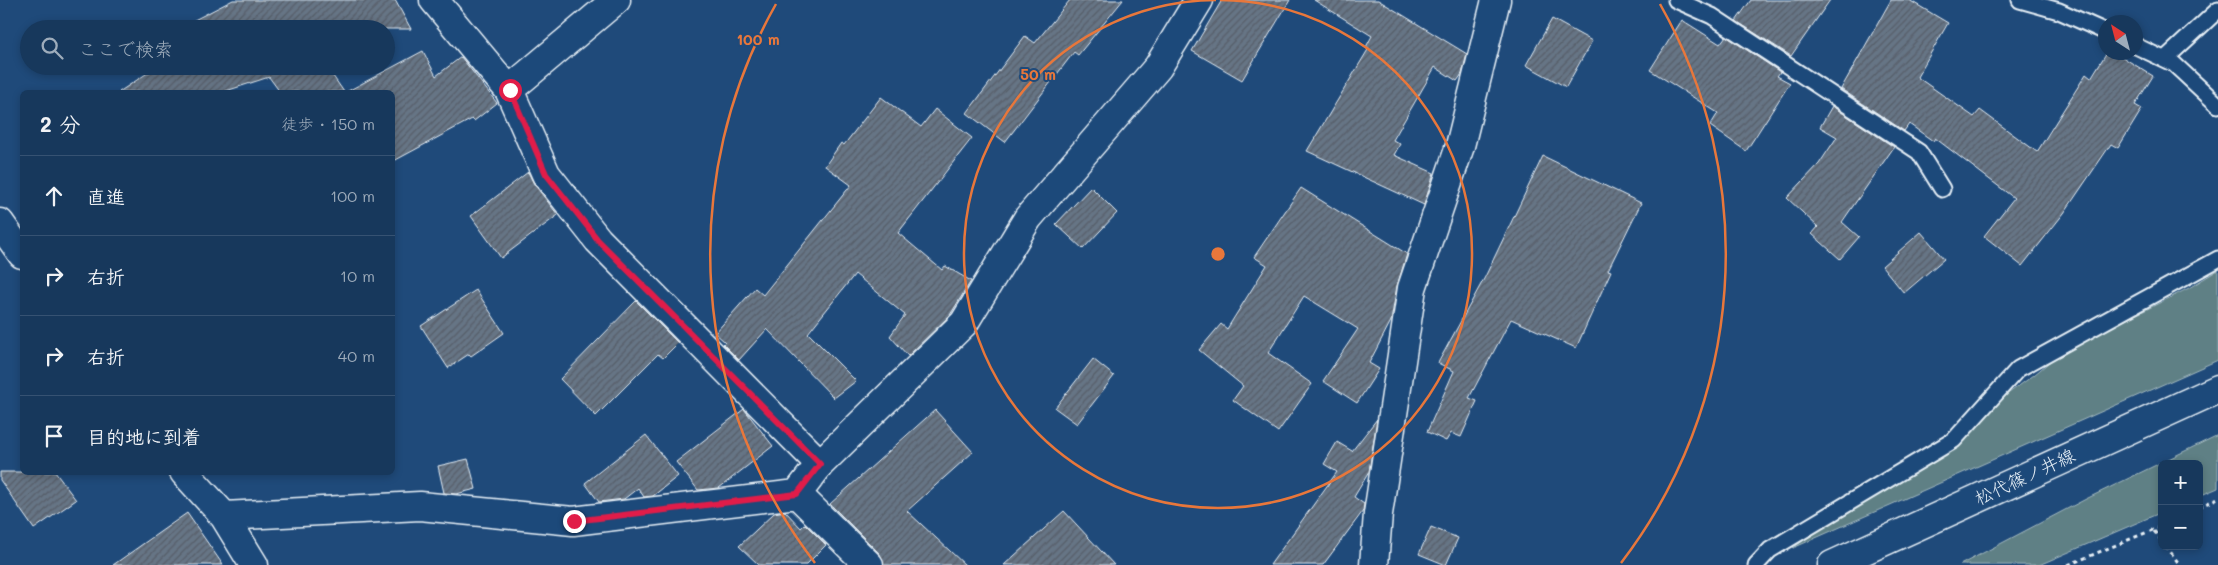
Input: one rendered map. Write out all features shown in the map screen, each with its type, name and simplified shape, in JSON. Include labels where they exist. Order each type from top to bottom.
[{"type":"street","points":[[434,0],[510,90],[546,174],[598,240],[820,464]]},
{"type":"street","points":[[510,90],[616,0]]},
{"type":"street","points":[[224,516],[420,506],[574,521],[797,494],[820,464],[964,322],[1028,218],[1158,68],[1199,0]]},
{"type":"street","points":[[1374,565],[1378,514],[1412,288],[1460,146],[1496,0]]},
{"type":"street","points":[[0,223],[20,251]]},
{"type":"street","name":"松代篠ノ井線","points":[[1832,565],[2218,389]]},
{"type":"street","points":[[187,475],[224,516],[254,565]]},
{"type":"street","points":[[797,494],[869,565]]},
{"type":"lane","points":[[1676,0],[1712,16],[1919,152],[1942,189]]},
{"type":"lane","points":[[2020,0],[2059,11],[2098,28]]},
{"type":"lane","points":[[2165,60],[2218,10]]},
{"type":"lane","points":[[2143,49],[2174,64],[2218,105]]},
{"type":"lane","points":[[1756,565],[1770,550],[1954,440],[2018,369],[2218,258]]},
{"type":"path","points":[[2203,505],[2218,498]]},
{"type":"path","points":[[2068,565],[2158,528]]},
{"type":"path","points":[[2154,530],[2158,536]]},
{"type":"path","points":[[2169,550],[2180,565]]},
{"type":"green space","points":[[2218,270],[2218,360],[1793,548],[2034,375],[2060,353],[2189,288]]},
{"type":"green space","points":[[2218,435],[2218,488],[2203,494],[2203,460],[2166,460]]},
{"type":"green space","points":[[2158,464],[2158,514],[2039,565],[1960,565],[2086,499]]},
{"type":"building","points":[[233,0],[395,0],[411,29],[395,29],[395,20],[194,20]]},
{"type":"building","points":[[1070,0],[1123,0],[1078,55],[1074,52],[1005,142],[967,113],[1025,36],[1035,43]]},
{"type":"building","points":[[1222,0],[1290,0],[1242,80],[1192,51]]},
{"type":"building","points":[[1314,0],[1378,0],[1467,54],[1462,74],[1457,81],[1435,67],[1393,140],[1400,144],[1394,155],[1434,173],[1424,205],[1307,151],[1369,48],[1366,47],[1372,36]]},
{"type":"building","points":[[1751,0],[1830,0],[1791,56],[1736,21]]},
{"type":"building","points":[[1891,0],[1909,0],[1948,23],[1917,77],[1974,117],[1980,110],[2037,152],[2086,74],[2091,78],[2102,60],[2127,60],[2153,76],[2135,105],[2142,109],[2118,148],[2111,144],[2064,213],[2022,266],[1984,236],[2014,198],[1935,138],[1933,141],[1909,124],[1904,131],[1841,89]]},
{"type":"building","points":[[1552,19],[1592,41],[1566,87],[1526,65]]},
{"type":"building","points":[[1682,20],[1720,44],[1726,36],[1780,72],[1777,76],[1790,83],[1746,151],[1710,126],[1718,113],[1650,70]]},
{"type":"building","points":[[423,51],[436,76],[461,57],[497,103],[474,121],[472,119],[395,160],[395,90],[350,90],[378,75],[395,75],[395,66]]},
{"type":"building","points":[[144,75],[332,75],[343,90],[279,90],[269,77],[229,90],[122,90]]},
{"type":"building","points":[[881,97],[921,127],[935,109],[972,138],[898,233],[942,270],[945,266],[971,281],[950,315],[908,356],[890,336],[905,315],[855,274],[808,333],[856,381],[834,398],[767,329],[739,360],[715,333],[755,288],[763,295],[851,185],[825,166],[841,143],[844,145]]},
{"type":"building","points":[[1832,106],[1894,147],[1842,222],[1859,237],[1840,259],[1812,234],[1818,227],[1787,198],[1819,164],[1837,137],[1820,127]]},
{"type":"building","points":[[1543,156],[1641,203],[1608,270],[1611,271],[1576,348],[1511,319],[1469,398],[1477,401],[1461,437],[1451,433],[1446,441],[1427,432],[1454,371],[1438,363],[1485,277]]},
{"type":"building","points":[[528,172],[534,184],[558,215],[501,258],[471,216]]},
{"type":"building","points":[[1091,187],[1117,213],[1083,249],[1056,224]]},
{"type":"building","points":[[1301,188],[1407,254],[1397,286],[1391,321],[1369,363],[1379,369],[1357,403],[1323,381],[1358,329],[1304,296],[1268,353],[1312,384],[1278,432],[1233,400],[1243,386],[1199,350],[1221,324],[1227,329],[1267,265],[1254,257]]},
{"type":"building","points":[[1921,232],[1944,259],[1904,293],[1882,266]]},
{"type":"building","points":[[476,290],[504,333],[471,356],[469,354],[448,368],[421,326]]},
{"type":"building","points":[[636,301],[678,343],[663,358],[658,354],[596,416],[560,379]]},
{"type":"building","points":[[1093,359],[1114,376],[1077,424],[1055,408]]},
{"type":"building","points":[[744,409],[773,446],[719,488],[698,490],[676,462]]},
{"type":"building","points":[[935,410],[973,452],[907,511],[965,565],[884,565],[880,554],[830,504]]},
{"type":"building","points":[[1377,419],[1369,472],[1354,497],[1364,504],[1363,511],[1323,565],[1270,565],[1337,472],[1324,464],[1337,442],[1352,451]]},
{"type":"building","points":[[646,435],[678,476],[653,496],[644,497],[638,488],[624,499],[599,502],[585,483]]},
{"type":"building","points":[[468,459],[476,489],[456,494],[444,493],[438,466]]},
{"type":"building","points":[[0,472],[20,472],[20,475],[57,475],[76,500],[34,529],[0,480]]},
{"type":"building","points":[[785,511],[801,528],[805,524],[826,545],[806,565],[759,565],[739,546],[774,513]]},
{"type":"building","points":[[1064,511],[1114,565],[1004,565]]},
{"type":"building","points":[[187,513],[223,565],[113,565]]},
{"type":"building","points":[[1431,527],[1458,538],[1446,565],[1419,554]]},
{"type":"route","points":[[510,90],[546,174],[598,240],[820,464],[797,494],[574,521]]}]
